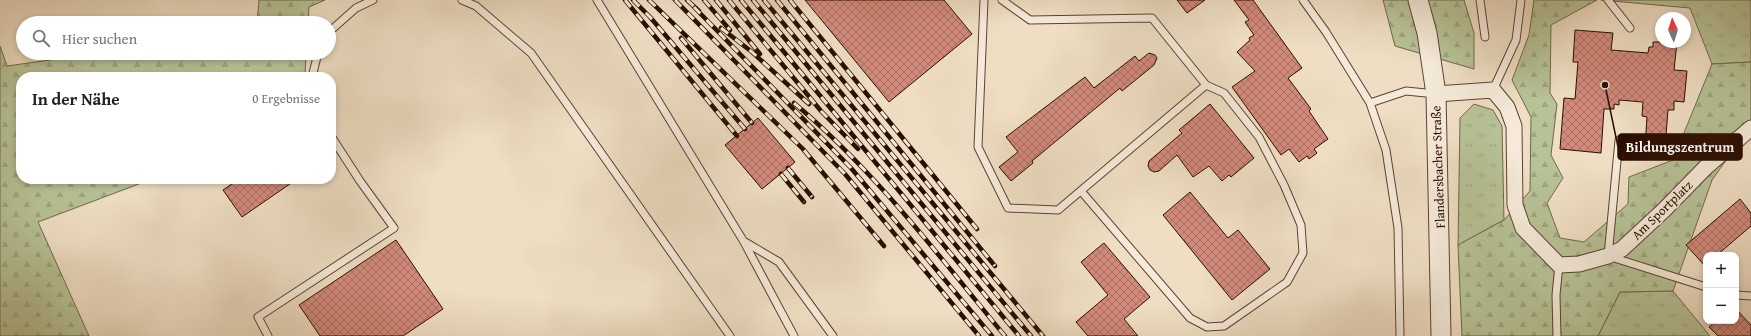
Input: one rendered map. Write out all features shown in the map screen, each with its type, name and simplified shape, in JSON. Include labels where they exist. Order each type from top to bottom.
[{"type":"street","name":"Flandersbacher Straße","points":[[1418,0],[1427,33],[1436,94],[1441,336]]},
{"type":"street","points":[[1436,94],[1493,90],[1506,106],[1514,126],[1515,205],[1523,228],[1559,265]]},
{"type":"street","name":"Am Sportplatz","points":[[1559,265],[1579,264],[1608,256],[1622,249],[1664,210],[1706,167],[1751,131]]},
{"type":"lane","points":[[336,26],[356,8],[373,0]]},
{"type":"lane","points":[[462,0],[476,6],[531,53],[730,336]]},
{"type":"lane","points":[[597,0],[744,242],[794,336]]},
{"type":"lane","points":[[984,0],[978,147],[1008,208],[1058,210],[1206,85]]},
{"type":"lane","points":[[1002,0],[1030,20],[1152,18],[1206,85],[1224,93],[1259,136],[1284,185],[1301,225],[1303,253],[1286,282],[1224,326],[1206,327],[1190,318],[1081,191]]},
{"type":"lane","points":[[1303,0],[1326,32],[1370,104],[1386,150],[1398,228],[1400,336]]},
{"type":"lane","points":[[1480,0],[1485,37]]},
{"type":"lane","points":[[1493,90],[1516,40],[1521,0]]},
{"type":"lane","points":[[1608,0],[1630,28]]},
{"type":"lane","points":[[313,72],[316,60]]},
{"type":"lane","points":[[1370,104],[1406,91],[1436,94]]},
{"type":"lane","points":[[1619,140],[1608,256],[1703,286]]},
{"type":"lane","points":[[268,336],[258,317],[394,228],[360,181],[336,144]]},
{"type":"lane","points":[[744,242],[779,262],[833,336]]},
{"type":"lane","points":[[1557,336],[1556,295],[1559,265]]},
{"type":"lane","points":[[1739,295],[1751,296]]},
{"type":"green space","points":[[259,0],[325,0],[309,7],[308,16],[258,16]]},
{"type":"green space","points":[[1383,0],[1464,0],[1474,33],[1474,69],[1395,46]]},
{"type":"green space","points":[[1534,0],[1597,0],[1551,25],[1550,93],[1557,104],[1551,155],[1563,178],[1547,203],[1560,238],[1584,242],[1628,204],[1629,177],[1673,160],[1712,64],[1751,62],[1751,125],[1712,180],[1673,291],[1620,292],[1598,336],[1462,336],[1458,245],[1504,220],[1530,191],[1531,117],[1512,80],[1529,35]]},
{"type":"green space","points":[[1601,0],[1751,0],[1751,62],[1712,64],[1690,8]]},
{"type":"green space","points":[[0,46],[7,66],[50,60],[306,60],[305,72],[16,72],[16,184],[139,184],[38,222],[89,336],[0,336]]},
{"type":"green space","points":[[1474,104],[1493,110],[1502,126],[1504,220],[1458,245],[1460,118]]},
{"type":"green space","points":[[1673,291],[1710,336],[1598,336],[1620,292]]},
{"type":"building","points":[[805,0],[944,0],[972,34],[889,102]]},
{"type":"building","points":[[1177,0],[1205,0],[1187,13]]},
{"type":"building","points":[[1234,0],[1253,0],[1302,68],[1288,78],[1311,109],[1309,111],[1328,139],[1314,149],[1317,153],[1309,159],[1307,156],[1299,162],[1289,149],[1281,155],[1232,87],[1255,71],[1237,52],[1250,40],[1249,38],[1254,35],[1245,22],[1249,20]]},
{"type":"building","points":[[1575,30],[1613,33],[1611,50],[1648,53],[1649,47],[1653,47],[1653,42],[1655,42],[1655,48],[1676,48],[1674,70],[1687,71],[1684,102],[1674,101],[1674,110],[1668,110],[1665,148],[1645,147],[1647,117],[1642,116],[1643,102],[1619,100],[1619,105],[1614,104],[1614,109],[1604,109],[1601,153],[1560,149],[1564,98],[1575,99],[1578,62],[1573,62]]},
{"type":"building","points":[[1149,53],[1155,55],[1157,58],[1154,65],[1122,91],[1120,88],[1032,161],[1033,163],[1011,181],[999,167],[1018,152],[1006,137],[1085,77],[1094,88],[1135,56],[1139,61]]},
{"type":"building","points":[[1210,104],[1254,158],[1231,177],[1229,175],[1222,181],[1209,166],[1193,177],[1177,155],[1159,171],[1154,172],[1150,170],[1148,166],[1149,161],[1182,133],[1179,130]]},
{"type":"building","points":[[758,118],[795,162],[762,189],[725,145]]},
{"type":"building","points":[[232,184],[290,184],[242,217],[223,190]]},
{"type":"building","points":[[1190,192],[1228,238],[1238,230],[1270,269],[1232,300],[1163,215]]},
{"type":"building","points":[[1740,199],[1751,213],[1751,226],[1721,252],[1703,252],[1703,264],[1686,245]]},
{"type":"building","points":[[396,240],[443,309],[403,336],[320,336],[299,305]]},
{"type":"building","points":[[1104,243],[1150,297],[1124,319],[1138,336],[1088,336],[1076,322],[1108,295],[1081,262]]},
{"type":"building","points":[[1739,312],[1751,325],[1751,336],[1718,336],[1709,327],[1712,324],[1739,324]]},
{"type":"railway","points":[[625,0],[737,136]]},
{"type":"railway","points":[[633,0],[650,17],[745,129]]},
{"type":"railway","points":[[649,0],[803,149],[884,246]]},
{"type":"railway","points":[[675,0],[845,174],[979,336]]},
{"type":"railway","points":[[687,0],[699,11]]},
{"type":"railway","points":[[704,0],[730,30]]},
{"type":"railway","points":[[716,0],[760,54]]},
{"type":"railway","points":[[729,0],[821,111],[858,149]]},
{"type":"railway","points":[[741,0],[1019,336]]},
{"type":"railway","points":[[753,0],[1031,336]]},
{"type":"railway","points":[[764,0],[1043,336]]},
{"type":"railway","points":[[777,0],[995,266]]},
{"type":"railway","points":[[790,0],[977,229]]},
{"type":"railway","points":[[694,7],[851,168],[992,336]]},
{"type":"railway","points":[[721,28],[752,52],[809,104]]},
{"type":"railway","points":[[681,38],[752,123]]},
{"type":"railway","points":[[794,103],[824,129],[879,185],[1005,336]]},
{"type":"railway","points":[[788,168],[812,197]]},
{"type":"railway","points":[[781,174],[804,202]]},
{"type":"place","name":"Bildungszentrum","points":[[1605,85]]}]
